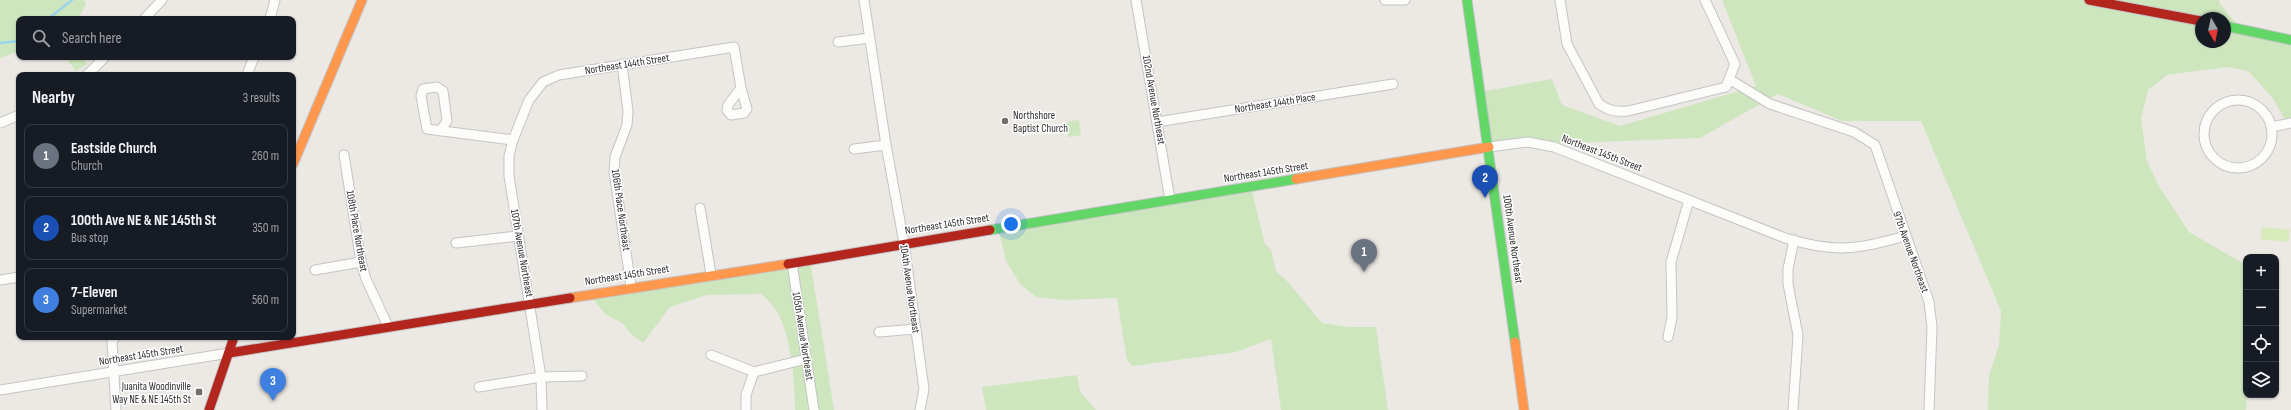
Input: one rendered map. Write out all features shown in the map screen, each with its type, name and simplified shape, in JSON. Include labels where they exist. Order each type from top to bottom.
[{"type":"street","points":[[147,16],[162,0]]},
{"type":"street","points":[[271,16],[275,0]]},
{"type":"street","points":[[296,157],[362,0]]},
{"type":"street","name":"104th Avenue Northeast","points":[[864,0],[886,145],[904,243],[916,329],[924,389],[920,410]]},
{"type":"street","name":"102nd Avenue Northeast","points":[[1136,0],[1170,200]]},
{"type":"street","points":[[1385,0],[1405,0]]},
{"type":"street","name":"100th Avenue Northeast","points":[[1467,0],[1489,147],[1524,410]]},
{"type":"street","points":[[1560,0],[1567,44],[1599,104],[1607,110],[1615,112],[1628,111],[1726,87],[1735,64],[1705,0]]},
{"type":"street","points":[[2089,0],[2195,20]]},
{"type":"street","points":[[2231,27],[2291,40]]},
{"type":"street","points":[[838,42],[870,38]]},
{"type":"street","name":"Northeast 144th Street","points":[[529,100],[543,82],[559,75],[734,47],[741,88]]},
{"type":"street","points":[[90,72],[102,60]]},
{"type":"street","points":[[248,72],[253,60]]},
{"type":"street","name":"106th Place Northeast","points":[[622,64],[628,111],[627,125],[615,157],[614,172],[631,286]]},
{"type":"street","name":"97th Avenue Northeast","points":[[1729,79],[1770,104],[1854,132],[1875,145],[1905,236],[1929,302],[1932,327],[1929,410]]},
{"type":"street","name":"Northeast 144th Place","points":[[1157,122],[1393,84]]},
{"type":"street","points":[[440,131],[447,121],[443,91],[437,87],[423,89],[421,96],[427,129],[440,131],[471,133],[513,140]]},
{"type":"street","name":"107th Avenue Northeast","points":[[529,100],[513,140],[509,156],[509,176],[541,377],[542,410]]},
{"type":"street","points":[[2230,100],[2244,100],[2256,105],[2266,114],[2271,126],[2272,140],[2266,152],[2257,162],[2245,167],[2232,167],[2219,162],[2209,153],[2204,141],[2204,128],[2209,115],[2218,106],[2230,100]]},
{"type":"street","points":[[0,123],[16,116]]},
{"type":"street","points":[[2271,126],[2291,123]]},
{"type":"street","name":"Northeast 145th Street","points":[[0,390],[631,286],[792,263],[904,243],[1489,147],[1528,142],[1554,147],[1794,240],[1822,248],[1857,248],[1905,236]]},
{"type":"street","points":[[854,149],[886,145]]},
{"type":"street","name":"108th Place Northeast","points":[[344,156],[361,262],[366,279],[388,326]]},
{"type":"street","points":[[1668,337],[1672,317],[1671,262],[1689,200]]},
{"type":"street","points":[[700,208],[711,274]]},
{"type":"street","points":[[456,243],[518,236]]},
{"type":"street","points":[[1792,410],[1798,334],[1788,284],[1788,269],[1794,240]]},
{"type":"street","points":[[315,270],[361,262]]},
{"type":"street","name":"105th Avenue Northeast","points":[[792,263],[814,410]]},
{"type":"street","points":[[0,280],[16,277]]},
{"type":"street","points":[[879,332],[916,329]]},
{"type":"street","points":[[113,340],[113,372],[116,410]]},
{"type":"street","points":[[209,410],[233,340]]},
{"type":"street","points":[[711,355],[754,372],[806,359]]},
{"type":"street","points":[[746,410],[746,395],[754,372]]},
{"type":"street","points":[[479,387],[541,377],[582,376]]},
{"type":"green space","points":[[0,0],[84,0],[86,4],[80,16],[16,16],[16,52],[0,58]]},
{"type":"green space","points":[[1722,0],[2219,0],[2220,4],[2227,12],[2195,12],[2195,48],[2231,48],[2231,17],[2241,29],[2291,39],[2291,123],[2287,123],[2272,97],[2248,71],[2227,67],[2167,75],[2148,90],[2141,119],[2147,161],[2160,188],[2189,232],[2243,263],[2243,398],[2247,398],[2246,410],[1988,410],[1989,375],[1999,345],[2001,311],[1921,121],[1842,121],[1778,94],[1700,138],[1489,146],[1480,92],[1552,79],[1562,105],[1620,126],[1756,86]]},
{"type":"green space","points":[[67,60],[84,60],[87,64],[76,71]]},
{"type":"green space","points":[[1079,120],[1081,135],[1068,137],[1066,125],[1069,121]]},
{"type":"green space","points":[[1251,187],[1265,244],[1271,250],[1276,271],[1287,281],[1322,323],[1349,327],[1376,327],[1388,410],[1281,410],[1271,339],[1236,352],[1133,366],[1127,361],[1117,298],[1064,300],[1036,297],[1020,284],[1006,261],[998,228]]},
{"type":"green space","points":[[2262,227],[2290,230],[2288,242],[2260,239]]},
{"type":"green space","points":[[810,259],[834,410],[795,410],[793,374],[786,335],[778,313],[762,294],[707,295],[670,307],[643,343],[632,335],[622,323],[605,314],[589,294]]},
{"type":"green space","points":[[1077,375],[1080,391],[1096,410],[986,410],[982,387]]},
{"type":"waterway","points":[[52,16],[72,0]]},
{"type":"waterway","points":[[0,43],[16,41]]},
{"type":"traffic: fast","points":[[1467,0],[1515,342]]},
{"type":"traffic: fast","points":[[2231,27],[2291,40]]},
{"type":"traffic: fast","points":[[990,230],[1296,179]]},
{"type":"traffic: slow","points":[[296,157],[362,0]]},
{"type":"traffic: slow","points":[[1296,179],[1489,147]]},
{"type":"traffic: slow","points":[[570,298],[788,264]]},
{"type":"traffic: slow","points":[[1515,342],[1524,410]]},
{"type":"traffic: jam","points":[[2089,0],[2195,20]]},
{"type":"traffic: jam","points":[[788,264],[990,230]]},
{"type":"traffic: jam","points":[[229,353],[570,298]]},
{"type":"traffic: jam","points":[[209,410],[233,340]]},
{"type":"place","name":"Northshore Baptist Church","points":[[1005,121]]},
{"type":"place","name":"100th Ave NE & NE 145th St","points":[[1485,198]]},
{"type":"place","name":"Eastside Church","points":[[1364,272]]},
{"type":"place","name":"Juanita Woodinville Way NE & NE 145th St","points":[[199,392]]},
{"type":"place","name":"7-Eleven","points":[[273,401]]}]
